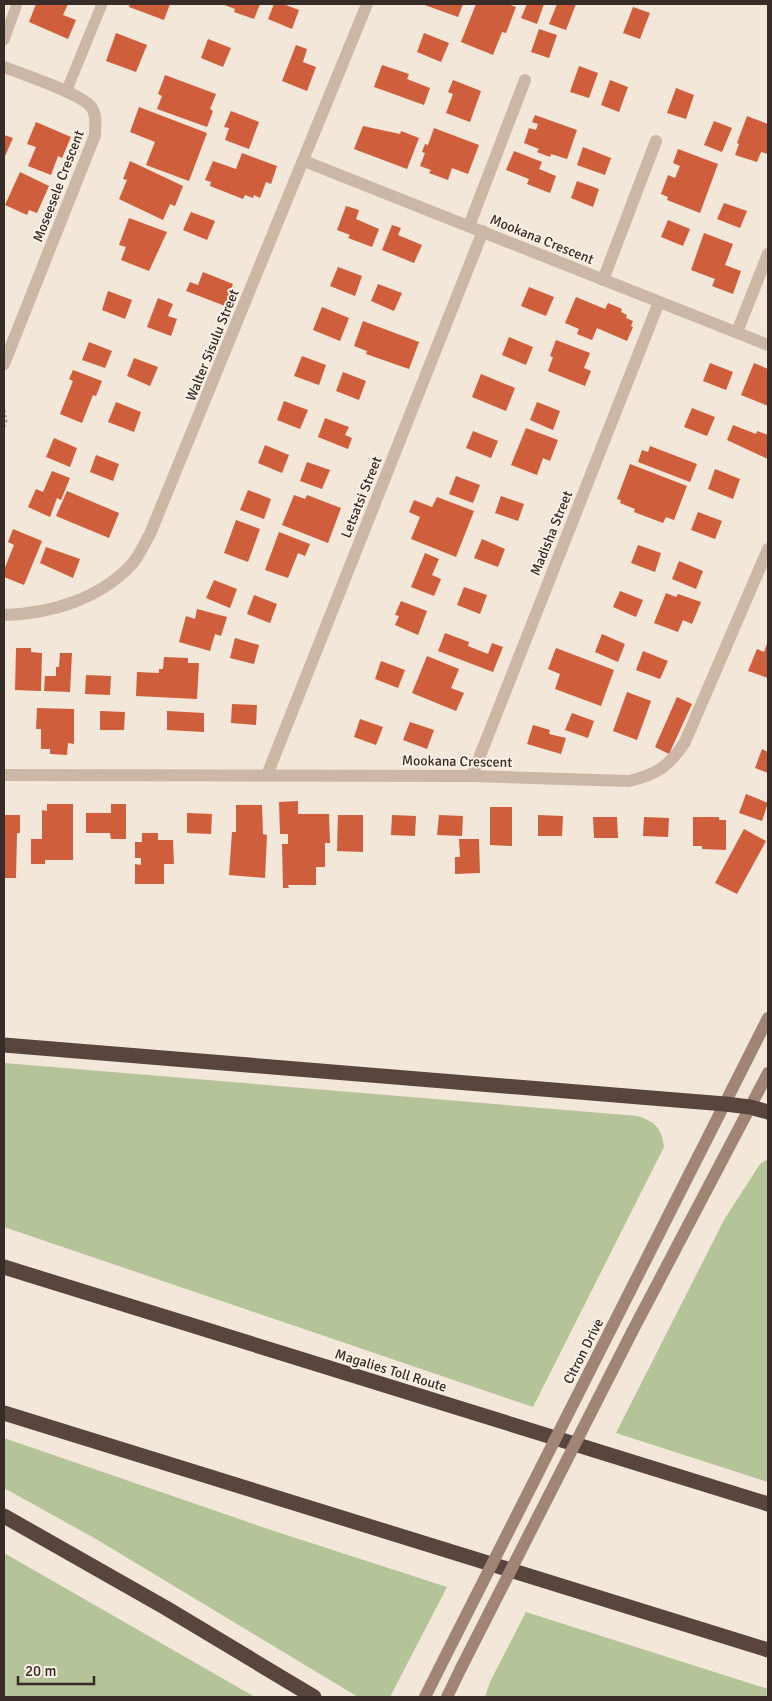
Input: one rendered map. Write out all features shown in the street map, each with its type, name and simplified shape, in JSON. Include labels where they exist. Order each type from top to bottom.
[{"type":"highway","points":[[4,1045],[724,1104],[750,1107],[768,1112]]},
{"type":"highway","name":"Magalies Toll Route","points":[[4,1267],[768,1504]]},
{"type":"highway","points":[[4,1413],[768,1650]]},
{"type":"highway","points":[[4,1516],[166,1608],[314,1697]]},
{"type":"street","name":"Walter Sisulu Street","points":[[4,615],[58,607],[92,595],[113,582],[134,562],[150,534],[304,161],[366,4]]},
{"type":"street","name":"Moseesele Crescent","points":[[4,66],[80,98],[92,108],[96,119],[95,135],[4,364]]},
{"type":"street","points":[[469,226],[525,80]]},
{"type":"street","points":[[603,280],[656,141]]},
{"type":"street","name":"Mookana Crescent","points":[[304,161],[768,344]]},
{"type":"street","name":"Letsatsi Street","points":[[267,775],[482,231]]},
{"type":"street","points":[[737,332],[768,254]]},
{"type":"street","name":"Madisha Street","points":[[472,776],[659,302]]},
{"type":"street","name":"Mookana Crescent","points":[[4,775],[472,776],[629,781],[651,775],[672,761],[686,742],[697,720],[768,549]]},
{"type":"street","name":"Citron Drive","points":[[425,1697],[768,1018]]},
{"type":"street","points":[[447,1697],[632,1332],[768,1073]]},
{"type":"lane","points":[[4,40],[17,4]]},
{"type":"lane","points":[[66,92],[102,4]]},
{"type":"path","points":[[4,410],[6,420],[4,427]]},
{"type":"green space","points":[[4,1063],[638,1116],[657,1127],[664,1147],[533,1407],[4,1227]]},
{"type":"green space","points":[[768,1159],[768,1482],[616,1433],[724,1220],[760,1164]]},
{"type":"green space","points":[[4,1438],[271,1530],[447,1587],[390,1697],[358,1697],[96,1539],[4,1488]]},
{"type":"green space","points":[[4,1553],[255,1697],[4,1697]]},
{"type":"green space","points":[[526,1612],[768,1689],[768,1697],[485,1697],[490,1682]]},
{"type":"building","points":[[36,4],[68,4],[63,15],[76,20],[68,39],[29,22]]},
{"type":"building","points":[[130,4],[170,4],[164,20],[129,7]]},
{"type":"building","points":[[222,4],[260,4],[254,19],[234,12],[235,9]]},
{"type":"building","points":[[274,4],[283,4],[299,10],[292,29],[268,19]]},
{"type":"building","points":[[422,4],[463,4],[458,17]]},
{"type":"building","points":[[476,4],[508,4],[516,7],[506,33],[502,32],[493,55],[461,42]]},
{"type":"building","points":[[527,4],[544,4],[537,24],[521,18]]},
{"type":"building","points":[[557,4],[576,4],[566,30],[549,24]]},
{"type":"building","points":[[633,7],[650,13],[640,39],[623,33]]},
{"type":"building","points":[[539,29],[557,35],[549,58],[531,52]]},
{"type":"building","points":[[116,33],[147,45],[136,72],[106,61]]},
{"type":"building","points":[[424,33],[449,43],[441,62],[417,52]]},
{"type":"building","points":[[208,39],[231,48],[223,67],[201,58]]},
{"type":"building","points":[[296,45],[307,49],[303,62],[316,67],[307,91],[282,81]]},
{"type":"building","points":[[382,65],[409,74],[407,79],[430,88],[424,105],[374,87]]},
{"type":"building","points":[[579,66],[598,73],[589,98],[570,92]]},
{"type":"building","points":[[165,75],[216,94],[210,109],[213,111],[207,127],[157,109],[162,96],[158,94]]},
{"type":"building","points":[[453,80],[481,91],[470,122],[446,113],[453,94],[448,92]]},
{"type":"building","points":[[610,80],[628,87],[619,112],[601,105]]},
{"type":"building","points":[[676,88],[694,95],[686,119],[667,113]]},
{"type":"building","points":[[139,107],[207,133],[189,181],[146,165],[155,142],[130,132]]},
{"type":"building","points":[[231,111],[259,122],[249,149],[225,140],[229,128],[224,127]]},
{"type":"building","points":[[535,115],[577,130],[567,159],[551,154],[550,157],[537,152],[539,149],[524,143],[529,128],[536,130],[538,124],[532,122]]},
{"type":"building","points":[[747,116],[768,124],[768,154],[761,152],[757,162],[735,155],[739,144],[737,143]]},
{"type":"building","points":[[714,121],[732,128],[722,152],[704,145]]},
{"type":"building","points":[[36,122],[71,137],[62,158],[58,156],[51,175],[28,166],[36,147],[27,144]]},
{"type":"building","points":[[363,126],[400,134],[401,131],[419,138],[407,169],[354,149]]},
{"type":"building","points":[[434,128],[479,145],[468,174],[452,168],[448,180],[429,173],[431,170],[420,166],[425,153],[422,152],[425,144],[428,145]]},
{"type":"building","points":[[4,135],[13,138],[5,156],[4,156]]},
{"type":"building","points":[[583,147],[611,158],[605,175],[577,165]]},
{"type":"building","points":[[678,149],[718,164],[700,213],[667,200],[668,197],[661,194],[668,175],[675,178],[680,166],[673,163]]},
{"type":"building","points":[[514,151],[542,162],[539,169],[556,176],[550,193],[527,184],[529,179],[506,170]]},
{"type":"building","points":[[242,153],[277,166],[271,184],[266,182],[260,198],[254,195],[253,198],[245,195],[243,199],[210,186],[211,182],[205,180],[213,161],[236,169]]},
{"type":"building","points":[[130,161],[183,186],[175,206],[170,204],[163,220],[119,199],[127,180],[123,179]]},
{"type":"building","points":[[20,172],[49,186],[37,213],[29,210],[27,215],[5,205]]},
{"type":"building","points":[[577,181],[599,189],[593,207],[571,198]]},
{"type":"building","points":[[724,203],[747,211],[740,228],[717,219]]},
{"type":"building","points":[[346,206],[359,210],[356,219],[379,229],[372,247],[348,238],[350,235],[337,230]]},
{"type":"building","points":[[191,212],[215,221],[207,240],[183,230]]},
{"type":"building","points":[[129,218],[167,232],[149,271],[121,260],[126,247],[119,245]]},
{"type":"building","points":[[668,220],[690,229],[683,246],[661,237]]},
{"type":"building","points":[[392,225],[401,228],[398,235],[422,245],[414,263],[382,250]]},
{"type":"building","points":[[704,233],[733,244],[725,265],[741,271],[733,294],[712,286],[715,279],[691,270]]},
{"type":"building","points":[[338,267],[362,276],[355,296],[330,286]]},
{"type":"building","points":[[203,272],[233,284],[225,306],[186,291],[190,282],[198,285]]},
{"type":"building","points":[[378,284],[402,293],[394,311],[371,301]]},
{"type":"building","points":[[529,287],[554,297],[546,316],[521,306]]},
{"type":"building","points":[[108,291],[132,300],[125,319],[102,310]]},
{"type":"building","points":[[576,297],[605,309],[608,303],[622,309],[621,312],[627,315],[626,318],[633,321],[631,326],[633,327],[627,341],[597,328],[592,340],[577,334],[579,329],[565,323]]},
{"type":"building","points":[[158,298],[173,304],[168,316],[177,319],[171,336],[147,327]]},
{"type":"building","points":[[322,307],[349,318],[340,341],[313,330]]},
{"type":"building","points":[[363,321],[419,342],[409,369],[366,354],[367,351],[354,346]]},
{"type":"building","points":[[509,337],[533,347],[526,365],[502,355]]},
{"type":"building","points":[[556,340],[590,353],[584,368],[591,371],[585,386],[548,371],[553,357],[550,356]]},
{"type":"building","points":[[89,342],[112,351],[105,368],[82,360]]},
{"type":"building","points":[[302,356],[326,365],[319,385],[294,376]]},
{"type":"building","points":[[134,358],[158,367],[150,386],[127,376]]},
{"type":"building","points":[[710,363],[733,372],[726,390],[703,381]]},
{"type":"building","points":[[754,363],[768,369],[768,406],[741,395]]},
{"type":"building","points":[[73,370],[102,381],[96,396],[93,395],[82,423],[60,414],[73,381],[69,379]]},
{"type":"building","points":[[343,372],[366,381],[359,400],[336,391]]},
{"type":"building","points":[[481,374],[515,388],[506,411],[472,397]]},
{"type":"building","points":[[284,401],[308,410],[300,429],[277,420]]},
{"type":"building","points":[[116,402],[141,412],[134,432],[108,422]]},
{"type":"building","points":[[537,402],[560,411],[553,430],[530,420]]},
{"type":"building","points":[[692,408],[715,417],[707,436],[684,427]]},
{"type":"building","points":[[325,418],[349,427],[345,435],[352,438],[348,449],[318,437]]},
{"type":"building","points":[[733,425],[756,434],[757,431],[768,435],[768,459],[727,440]]},
{"type":"building","points":[[526,428],[558,440],[550,461],[543,458],[537,475],[511,465]]},
{"type":"building","points":[[473,431],[498,441],[491,458],[466,448]]},
{"type":"building","points":[[54,438],[77,448],[70,467],[46,457]]},
{"type":"building","points":[[265,445],[289,455],[282,473],[258,463]]},
{"type":"building","points":[[650,446],[697,464],[690,482],[638,462],[642,450],[648,452]]},
{"type":"building","points":[[96,455],[119,464],[113,481],[90,472]]},
{"type":"building","points":[[307,462],[330,470],[322,489],[300,481]]},
{"type":"building","points":[[630,464],[687,486],[674,520],[666,517],[663,523],[634,512],[635,509],[620,503],[621,500],[617,499]]},
{"type":"building","points":[[715,469],[740,479],[733,499],[708,489]]},
{"type":"building","points":[[52,471],[70,478],[61,500],[57,498],[50,517],[28,507],[36,489],[43,492]]},
{"type":"building","points":[[456,476],[480,485],[473,503],[449,494]]},
{"type":"building","points":[[248,490],[271,499],[264,519],[240,510]]},
{"type":"building","points":[[67,491],[119,513],[109,538],[56,516]]},
{"type":"building","points":[[294,495],[305,499],[307,495],[341,508],[328,543],[282,525]]},
{"type":"building","points":[[501,496],[524,504],[518,521],[495,513]]},
{"type":"building","points":[[437,497],[474,511],[456,557],[411,539],[420,517],[409,512],[414,500],[432,507]]},
{"type":"building","points":[[698,512],[722,521],[715,539],[691,530]]},
{"type":"building","points":[[236,520],[260,529],[248,562],[224,553]]},
{"type":"building","points":[[13,529],[42,541],[24,585],[4,577],[4,570],[14,545],[8,542]]},
{"type":"building","points":[[279,532],[310,544],[305,556],[298,553],[288,578],[265,570]]},
{"type":"building","points":[[482,539],[505,549],[498,567],[474,558]]},
{"type":"building","points":[[638,545],[661,553],[655,572],[631,563]]},
{"type":"building","points":[[46,547],[80,559],[73,578],[40,563]]},
{"type":"building","points":[[425,553],[439,559],[432,575],[441,579],[434,596],[411,587]]},
{"type":"building","points":[[679,561],[703,571],[696,589],[672,579]]},
{"type":"building","points":[[214,580],[237,589],[230,608],[206,598]]},
{"type":"building","points":[[464,587],[487,595],[480,614],[457,605]]},
{"type":"building","points":[[620,591],[643,600],[636,617],[613,607]]},
{"type":"building","points":[[666,593],[676,597],[678,594],[701,602],[692,624],[683,620],[678,632],[654,623]]},
{"type":"building","points":[[254,595],[277,604],[270,623],[247,614]]},
{"type":"building","points":[[401,601],[427,611],[418,635],[395,625],[399,616],[395,615]]},
{"type":"building","points":[[197,609],[227,617],[221,636],[215,634],[210,651],[179,642],[186,616],[195,619]]},
{"type":"building","points":[[445,633],[469,642],[468,646],[488,654],[492,643],[503,647],[493,672],[438,651]]},
{"type":"building","points":[[602,634],[625,644],[618,662],[595,652]]},
{"type":"building","points":[[235,638],[259,645],[254,664],[230,658]]},
{"type":"building","points":[[768,641],[768,678],[748,671],[757,649],[764,652]]},
{"type":"building","points":[[16,648],[31,648],[31,652],[42,653],[41,691],[15,690]]},
{"type":"building","points":[[556,648],[614,670],[601,706],[555,689],[560,674],[548,669]]},
{"type":"building","points":[[643,651],[668,661],[660,679],[636,670]]},
{"type":"building","points":[[60,653],[72,653],[70,692],[44,691],[45,676],[56,676],[56,667],[59,667]]},
{"type":"building","points":[[427,656],[459,669],[451,688],[464,693],[456,711],[412,693]]},
{"type":"building","points":[[164,657],[188,658],[188,663],[199,663],[197,699],[136,696],[137,672],[159,673],[159,669],[163,669]]},
{"type":"building","points":[[381,661],[405,670],[398,688],[375,679]]},
{"type":"building","points":[[86,675],[111,676],[110,695],[85,694]]},
{"type":"building","points":[[627,692],[651,701],[637,740],[613,731]]},
{"type":"building","points":[[677,697],[692,704],[669,754],[655,747]]},
{"type":"building","points":[[232,704],[257,705],[256,725],[231,723]]},
{"type":"building","points":[[37,708],[74,709],[74,744],[68,743],[67,755],[50,754],[50,749],[41,749],[41,729],[36,729]]},
{"type":"building","points":[[100,711],[125,712],[124,730],[100,730]]},
{"type":"building","points":[[167,711],[204,713],[204,732],[167,730]]},
{"type":"building","points":[[572,713],[594,721],[588,738],[565,730]]},
{"type":"building","points":[[360,719],[383,727],[376,745],[354,737]]},
{"type":"building","points":[[410,722],[434,730],[427,749],[403,740]]},
{"type":"building","points":[[533,725],[550,730],[549,734],[566,738],[561,754],[527,744]]},
{"type":"building","points":[[762,749],[768,752],[768,773],[755,768]]},
{"type":"building","points":[[746,794],[768,803],[762,821],[739,813]]},
{"type":"building","points":[[298,801],[298,814],[329,814],[330,843],[325,843],[325,867],[316,867],[316,885],[288,885],[289,888],[283,888],[282,844],[288,844],[288,834],[280,834],[279,802]]},
{"type":"building","points":[[47,804],[73,804],[73,860],[45,860],[45,864],[31,864],[31,839],[42,839],[42,810],[47,811]]},
{"type":"building","points":[[111,804],[126,804],[126,839],[111,839],[110,833],[86,833],[86,813],[111,813]]},
{"type":"building","points":[[236,805],[262,805],[263,834],[267,835],[265,878],[229,875],[232,832],[236,832]]},
{"type":"building","points":[[490,807],[512,807],[512,846],[490,845]]},
{"type":"building","points":[[187,813],[212,814],[211,834],[187,833]]},
{"type":"building","points":[[4,815],[20,815],[20,833],[17,833],[16,878],[4,878]]},
{"type":"building","points":[[338,815],[363,815],[363,852],[337,851]]},
{"type":"building","points":[[392,815],[416,816],[415,836],[391,835]]},
{"type":"building","points":[[439,815],[463,816],[462,836],[437,835]]},
{"type":"building","points":[[538,815],[563,816],[562,836],[538,836]]},
{"type":"building","points":[[593,817],[617,817],[618,838],[594,838]]},
{"type":"building","points":[[644,817],[669,818],[668,837],[643,836]]},
{"type":"building","points":[[693,817],[719,817],[719,820],[726,820],[726,850],[702,849],[702,846],[693,846]]},
{"type":"building","points":[[744,829],[766,841],[737,894],[715,883]]},
{"type":"building","points":[[142,833],[158,833],[158,840],[173,840],[174,864],[164,864],[164,884],[135,884],[135,864],[141,865],[141,858],[135,858],[135,842],[142,842]]},
{"type":"building","points":[[459,839],[479,839],[480,873],[455,874],[455,857],[460,857]]}]
